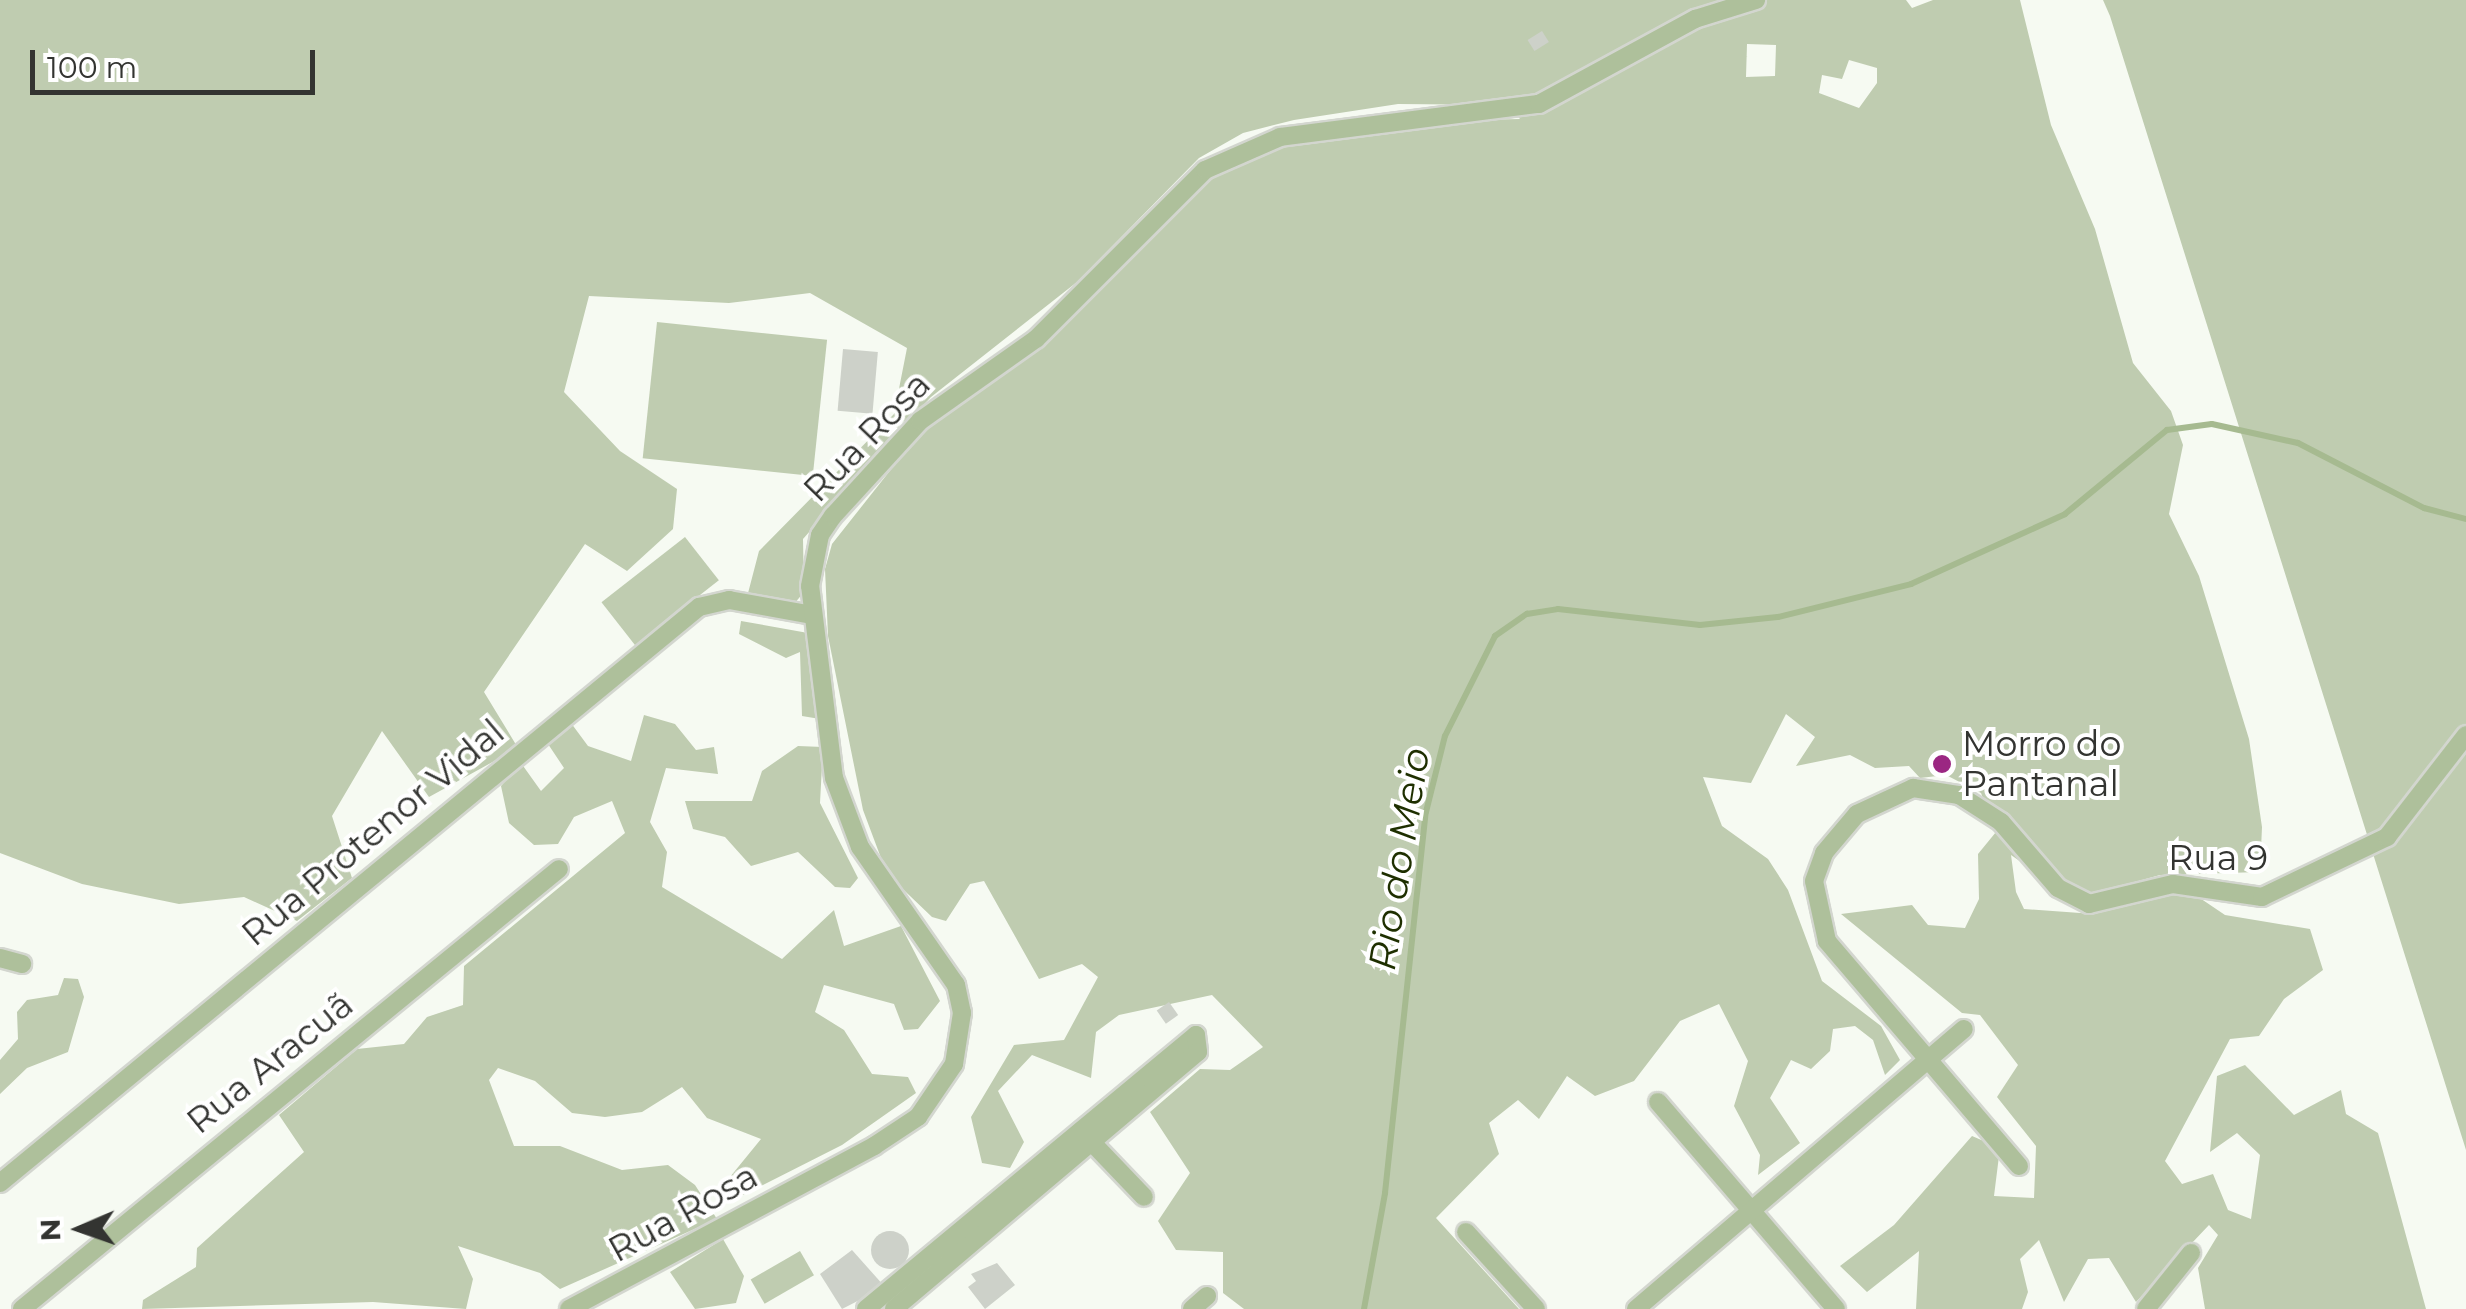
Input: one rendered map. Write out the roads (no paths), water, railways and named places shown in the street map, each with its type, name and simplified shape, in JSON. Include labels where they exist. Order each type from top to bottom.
[{"type":"street","name":"Rua Rosa","points":[[570,1309],[874,1146],[918,1117],[954,1064],[962,1013],[956,985],[878,876],[840,800],[812,615],[812,562],[833,516],[920,421],[1036,339],[1205,170],[1280,137],[1538,104],[1695,19],[1756,0]]},
{"type":"street","name":"Rua Protenor Vidal","points":[[0,1184],[699,607],[729,600],[812,615]]},
{"type":"street","name":"Rua 9","points":[[2019,1166],[1838,962],[1815,909],[1824,853],[1876,801],[1938,788],[1977,803],[2051,881],[2089,904],[2173,884],[2262,897],[2387,837],[2466,734]]},
{"type":"street","name":"Rua Aracuã","points":[[22,1309],[559,870]]},
{"type":"street","points":[[0,958],[22,964]]},
{"type":"street","points":[[1636,1309],[1964,1029]]},
{"type":"street","points":[[866,1309],[929,1268],[1083,1133],[1196,1036],[1198,1052],[1083,1133]]},
{"type":"street","points":[[1658,1102],[1748,1215],[1836,1309]]},
{"type":"street","points":[[1083,1133],[1144,1198]]},
{"type":"street","points":[[1466,1232],[1536,1309]]},
{"type":"street","points":[[2146,1309],[2191,1254]]},
{"type":"street","points":[[894,1309],[929,1268]]},
{"type":"street","points":[[1192,1309],[1207,1296]]},
{"type":"waterway","name":"Rio do Meio","points":[[1364,1309],[1385,1193],[1426,812],[1445,736],[1495,636],[1527,614],[1558,609],[1700,625],[1778,617],[1911,584],[2065,514],[2167,430],[2212,424],[2298,443],[2424,508],[2466,519]]},
{"type":"place","name":"Morro do Pantanal","points":[[1942,764]]}]
